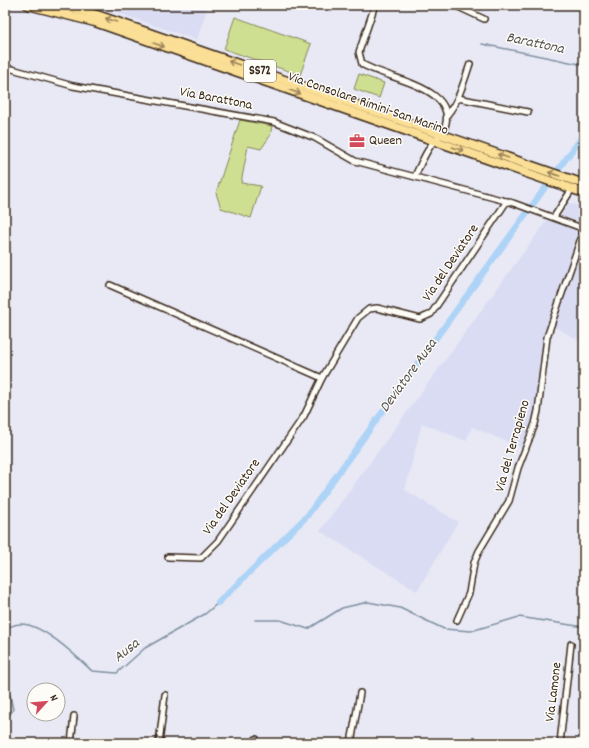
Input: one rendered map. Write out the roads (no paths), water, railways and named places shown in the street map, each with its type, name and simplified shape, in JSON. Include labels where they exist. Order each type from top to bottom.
[{"type":"main road","name":"Via Consolare Rimini-San Marino","points":[[28,5],[95,22],[584,193]]},
{"type":"main road","name":"Via Consolare Rimini-San Marino","points":[[62,5],[96,15],[584,184]]},
{"type":"street","points":[[376,5],[359,52],[362,64],[434,95],[442,101],[446,107],[447,115]]},
{"type":"street","points":[[454,5],[484,19]]},
{"type":"street","points":[[414,176],[434,141],[441,134],[447,115],[453,108],[458,98],[470,64]]},
{"type":"street","name":"Via Barattona","points":[[5,67],[73,86],[274,122],[315,138],[355,161],[507,201],[554,217]]},
{"type":"street","points":[[458,98],[528,112]]},
{"type":"street","points":[[554,217],[568,188]]},
{"type":"street","name":"Via del Deviatore","points":[[168,557],[201,558],[218,541],[304,416],[322,378],[358,318],[369,309],[385,308],[420,319],[431,314],[507,201]]},
{"type":"street","name":"Via del Terrapieno","points":[[457,620],[469,593],[477,557],[509,501],[518,468],[535,424],[547,337],[581,238],[581,230],[579,227],[554,217]]},
{"type":"street","points":[[110,285],[322,378]]},
{"type":"street","name":"Via Lamone","points":[[560,743],[572,644]]},
{"type":"street","points":[[351,743],[360,692]]},
{"type":"street","points":[[159,743],[165,695]]},
{"type":"street","points":[[71,743],[74,716]]},
{"type":"waterway","name":"Barattona","points":[[482,44],[584,65]]},
{"type":"waterway","name":"Deviatore Ausa","points":[[218,603],[307,516],[584,134]]},
{"type":"waterway","points":[[255,620],[280,620],[308,629],[342,608],[368,602],[400,608],[444,629],[471,631],[519,617],[584,627]]},
{"type":"waterway","name":"Ausa","points":[[5,628],[16,624],[29,625],[48,634],[92,671],[117,673],[145,648],[205,614],[218,603]]},
{"type":"waterway","name":"Ausa","points":[[5,691],[10,695],[13,710],[5,720]]},
{"type":"place","name":"Queen","points":[[357,141]]}]
